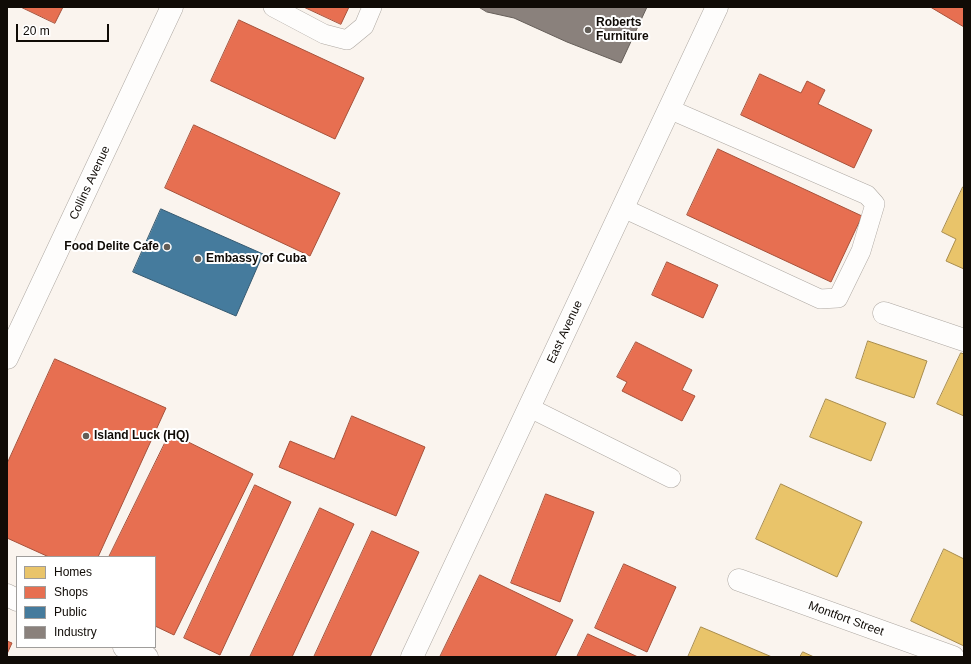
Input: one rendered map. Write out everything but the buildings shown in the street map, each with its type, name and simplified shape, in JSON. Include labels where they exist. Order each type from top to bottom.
[{"type":"street","name":"Collins Avenue","points":[[7,358],[172,7]]},
{"type":"street","name":"East Avenue","points":[[412,657],[717,7]]},
{"type":"street","points":[[884,313],[964,340]]},
{"type":"street","name":"Montfort Street","points":[[739,580],[952,657]]},
{"type":"street","points":[[7,595],[16,600]]},
{"type":"street","points":[[126,648],[147,657]]},
{"type":"lane","points":[[273,7],[324,34],[346,40],[364,26],[372,7]]},
{"type":"lane","points":[[623,208],[820,299],[838,298],[861,251],[875,204],[867,195],[669,109]]},
{"type":"lane","points":[[530,408],[671,478]]},
{"type":"place","name":"Roberts Furniture","points":[[588,30]]},
{"type":"place","name":"Food Delite Cafe","points":[[167,247]]},
{"type":"place","name":"Embassy of Cuba","points":[[198,259]]},
{"type":"place","name":"Island Luck (HQ)","points":[[86,436]]}]
